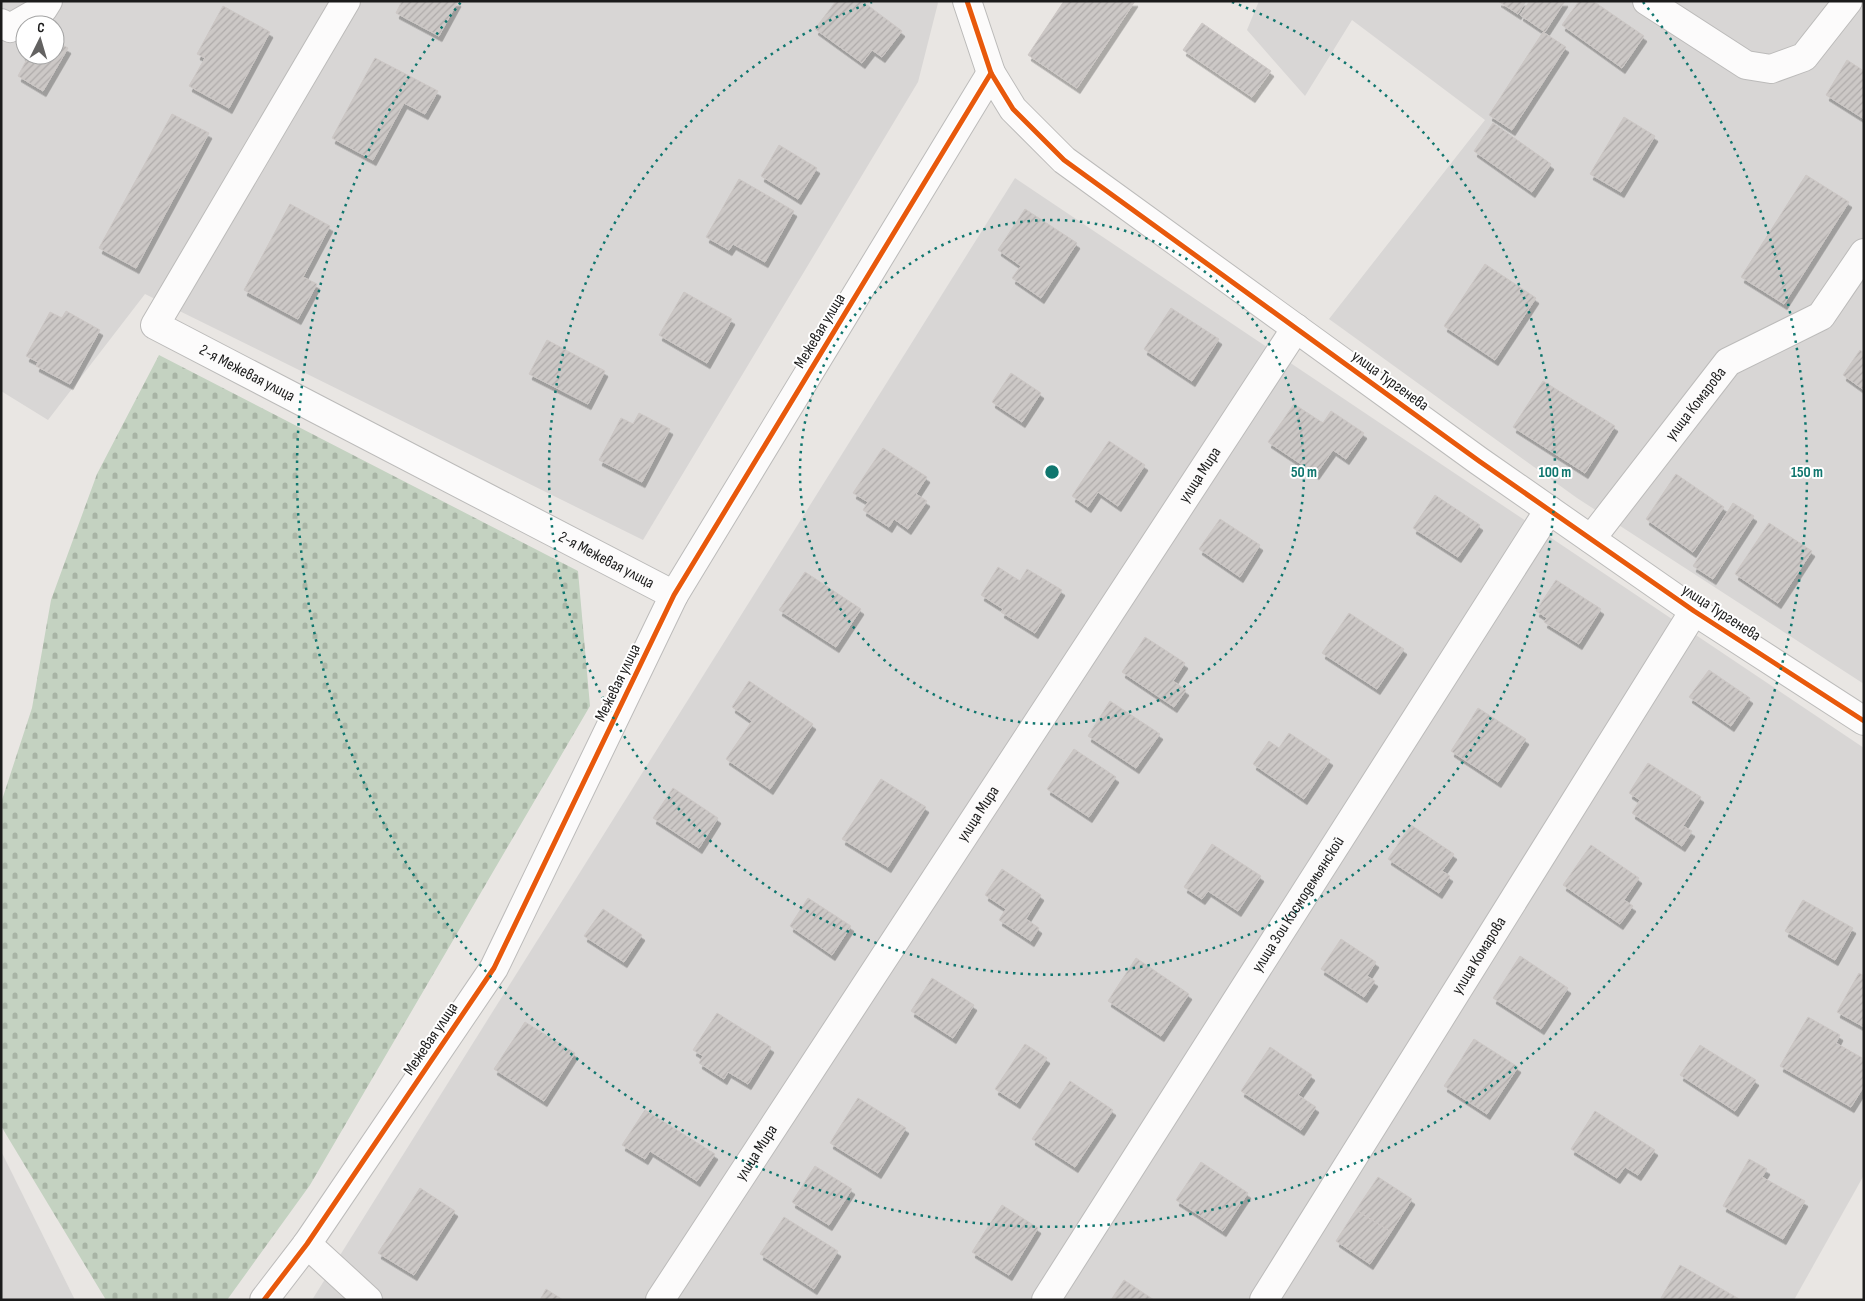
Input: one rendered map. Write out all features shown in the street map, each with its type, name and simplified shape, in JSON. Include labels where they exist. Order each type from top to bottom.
[{"type":"street","points":[[1,23],[10,28],[43,9],[48,1]]},
{"type":"street","name":"2-я Межевая улица","points":[[346,1],[155,326],[674,594]]},
{"type":"street","name":"улица Тургенева","points":[[967,1],[991,73],[1013,109],[1064,160],[1479,461],[1694,611],[1864,721]]},
{"type":"street","points":[[1647,1],[1746,64],[1771,70],[1804,57],[1848,1]]},
{"type":"street","name":"Межевая улица","points":[[264,1300],[307,1244],[494,968],[674,594],[991,73]]},
{"type":"street","name":"улица Комарова","points":[[1591,539],[1728,362],[1821,316],[1864,253]]},
{"type":"street","name":"улица Мира","points":[[660,1300],[1296,328]]},
{"type":"street","name":"улица Зои Космодемьянской","points":[[1046,1300],[1549,510]]},
{"type":"street","name":"улица Комарова","points":[[1264,1300],[1694,611]]},
{"type":"street","points":[[307,1244],[368,1300]]},
{"type":"shaded area","points":[[1,1],[937,1],[938,3],[918,82],[643,540],[145,294],[48,420],[1,391]]},
{"type":"shaded area","points":[[1259,1],[1864,1],[1864,684],[1577,498],[1329,319],[1485,120],[1352,20],[1305,96],[1247,30]]},
{"type":"shaded area","points":[[1015,178],[1864,748],[1864,1175],[1794,1300],[312,1300]]},
{"type":"shaded area","points":[[1,1151],[75,1300],[1,1300]]},
{"type":"green space","points":[[159,355],[578,571],[590,706],[310,1185],[227,1300],[106,1300],[1,1126],[1,803],[32,708],[51,600],[97,474]]},
{"type":"building","points":[[402,1],[458,1],[439,36],[396,13]]},
{"type":"building","points":[[836,1],[862,1],[902,31],[882,57],[872,50],[862,63],[815,29]]},
{"type":"building","points":[[1064,1],[1135,1],[1077,88],[1028,55]]},
{"type":"building","points":[[1498,1],[1526,1],[1518,14]]},
{"type":"building","points":[[1530,1],[1565,1],[1545,32],[1520,15]]},
{"type":"building","points":[[1579,1],[1593,1],[1644,36],[1622,68],[1562,25]]},
{"type":"building","points":[[223,6],[270,32],[229,108],[189,86],[205,58],[197,54]]},
{"type":"building","points":[[1202,23],[1271,71],[1252,97],[1183,50]]},
{"type":"building","points":[[1543,32],[1566,47],[1512,130],[1489,115]]},
{"type":"building","points":[[375,58],[438,91],[425,114],[404,103],[373,160],[332,138]]},
{"type":"building","points":[[1847,60],[1864,71],[1864,119],[1826,95]]},
{"type":"building","points":[[24,65],[58,65],[43,91],[18,76]]},
{"type":"building","points":[[172,114],[209,133],[136,268],[99,248]]},
{"type":"building","points":[[1624,117],[1655,136],[1621,192],[1590,174]]},
{"type":"building","points":[[1493,123],[1551,164],[1532,192],[1474,151]]},
{"type":"building","points":[[779,145],[817,168],[798,199],[761,176]]},
{"type":"building","points":[[1806,175],[1849,202],[1784,304],[1741,277]]},
{"type":"building","points":[[739,179],[794,211],[765,262],[733,244],[729,250],[706,237]]},
{"type":"building","points":[[290,204],[330,226],[303,277],[317,284],[298,319],[244,290]]},
{"type":"building","points":[[1025,209],[1077,243],[1041,298],[1012,278],[1021,266],[998,250]]},
{"type":"building","points":[[1485,264],[1536,298],[1495,360],[1444,326]]},
{"type":"building","points":[[684,292],[732,319],[707,363],[659,335]]},
{"type":"building","points":[[1171,308],[1219,339],[1192,381],[1144,349]]},
{"type":"building","points":[[66,311],[100,330],[70,384],[36,366],[38,362],[26,356],[50,312],[62,318]]},
{"type":"building","points":[[547,340],[605,371],[588,404],[529,374]]},
{"type":"building","points":[[1860,350],[1864,353],[1864,390],[1843,375]]},
{"type":"building","points":[[1011,373],[1041,393],[1022,422],[992,402]]},
{"type":"building","points":[[1543,381],[1615,426],[1585,473],[1513,427]]},
{"type":"building","points":[[1294,404],[1323,423],[1331,411],[1364,433],[1346,459],[1333,450],[1316,474],[1268,442]]},
{"type":"building","points":[[639,413],[670,429],[642,482],[599,460],[621,418],[633,424]]},
{"type":"building","points":[[1109,441],[1145,465],[1118,506],[1098,492],[1088,507],[1072,496]]},
{"type":"building","points":[[883,448],[927,477],[916,494],[927,501],[908,529],[894,519],[889,527],[863,510],[868,502],[853,493]]},
{"type":"building","points":[[1676,474],[1724,507],[1693,552],[1646,519]]},
{"type":"building","points":[[1435,495],[1480,525],[1458,557],[1413,528]]},
{"type":"building","points":[[1733,503],[1754,516],[1713,579],[1693,566]]},
{"type":"building","points":[[1220,519],[1260,545],[1240,577],[1199,549]]},
{"type":"building","points":[[1769,523],[1812,551],[1778,603],[1735,574]]},
{"type":"building","points":[[998,567],[1020,581],[1027,569],[1062,590],[1035,633],[1001,612],[1003,609],[981,595]]},
{"type":"building","points":[[805,572],[861,609],[836,647],[779,610]]},
{"type":"building","points":[[1556,580],[1601,609],[1579,644],[1544,622],[1547,618],[1536,611]]},
{"type":"building","points":[[1349,613],[1404,649],[1377,689],[1322,653]]},
{"type":"building","points":[[1145,637],[1185,663],[1173,681],[1186,690],[1174,707],[1122,672]]},
{"type":"building","points":[[1709,670],[1750,698],[1731,726],[1689,697]]},
{"type":"building","points":[[749,681],[813,724],[770,789],[726,759],[752,721],[732,707]]},
{"type":"building","points":[[1110,701],[1160,734],[1136,768],[1088,736]]},
{"type":"building","points":[[1478,708],[1526,739],[1498,782],[1451,751]]},
{"type":"building","points":[[1289,733],[1330,760],[1304,799],[1253,764],[1269,741],[1279,748]]},
{"type":"building","points":[[1074,749],[1116,777],[1089,817],[1047,789]]},
{"type":"building","points":[[1648,763],[1701,797],[1683,826],[1692,831],[1682,846],[1632,813],[1640,800],[1629,793]]},
{"type":"building","points":[[881,779],[926,807],[888,867],[842,839]]},
{"type":"building","points":[[673,788],[718,818],[699,848],[653,818]]},
{"type":"building","points":[[1411,825],[1454,854],[1442,871],[1450,876],[1439,893],[1388,859]]},
{"type":"building","points":[[1212,844],[1261,876],[1238,911],[1208,891],[1202,899],[1184,887]]},
{"type":"building","points":[[1591,845],[1639,878],[1624,900],[1633,906],[1620,924],[1563,885]]},
{"type":"building","points":[[1002,869],[1041,895],[1026,919],[1039,928],[1031,941],[999,920],[1006,909],[985,895]]},
{"type":"building","points":[[808,898],[851,926],[832,955],[790,926]]},
{"type":"building","points":[[1803,900],[1853,928],[1835,960],[1785,931]]},
{"type":"building","points":[[603,909],[642,935],[624,962],[584,936]]},
{"type":"building","points":[[1341,939],[1376,962],[1367,976],[1375,981],[1364,997],[1321,969]]},
{"type":"building","points":[[1520,956],[1568,988],[1541,1029],[1493,998]]},
{"type":"building","points":[[1136,958],[1189,994],[1161,1036],[1108,1001]]},
{"type":"building","points":[[1859,973],[1864,976],[1864,1027],[1837,1012]]},
{"type":"building","points":[[932,978],[974,1005],[953,1038],[911,1011]]},
{"type":"building","points":[[717,1013],[771,1047],[748,1084],[728,1072],[724,1079],[699,1063],[703,1056],[693,1050]]},
{"type":"building","points":[[1808,1017],[1840,1035],[1836,1043],[1864,1059],[1864,1086],[1851,1107],[1780,1066]]},
{"type":"building","points":[[525,1022],[575,1053],[544,1101],[494,1069]]},
{"type":"building","points":[[1474,1039],[1518,1067],[1487,1114],[1444,1086]]},
{"type":"building","points":[[1025,1044],[1047,1058],[1017,1103],[995,1089]]},
{"type":"building","points":[[1700,1045],[1756,1080],[1735,1111],[1680,1075]]},
{"type":"building","points":[[1270,1047],[1312,1075],[1298,1095],[1316,1107],[1301,1130],[1241,1091]]},
{"type":"building","points":[[1070,1081],[1113,1110],[1075,1167],[1032,1139]]},
{"type":"building","points":[[858,1098],[906,1128],[878,1173],[830,1143]]},
{"type":"building","points":[[645,1110],[715,1154],[697,1181],[650,1151],[645,1159],[622,1145]]},
{"type":"building","points":[[1595,1111],[1655,1150],[1638,1175],[1625,1167],[1617,1178],[1571,1149]]},
{"type":"building","points":[[1749,1159],[1767,1169],[1762,1177],[1805,1201],[1783,1239],[1723,1206]]},
{"type":"building","points":[[1201,1162],[1248,1193],[1223,1231],[1176,1200]]},
{"type":"building","points":[[815,1166],[852,1189],[829,1225],[792,1202]]},
{"type":"building","points":[[1378,1177],[1412,1199],[1391,1232],[1356,1210]]},
{"type":"building","points":[[420,1188],[455,1211],[414,1275],[378,1253]]},
{"type":"building","points":[[1002,1205],[1038,1228],[1009,1275],[972,1252]]},
{"type":"building","points":[[1356,1210],[1391,1232],[1370,1264],[1336,1241]]},
{"type":"building","points":[[784,1217],[838,1251],[814,1289],[760,1254]]},
{"type":"building","points":[[1680,1265],[1741,1300],[1664,1300],[1661,1298]]},
{"type":"building","points":[[1124,1280],[1154,1300],[1111,1300]]},
{"type":"building","points":[[546,1289],[563,1300],[540,1300]]},
{"type":"cycle path","points":[[967,1],[991,73],[1013,109],[1064,160],[1479,461],[1694,611],[1864,721]]},
{"type":"cycle path","points":[[264,1300],[307,1244],[494,968],[674,595],[991,73]]}]
